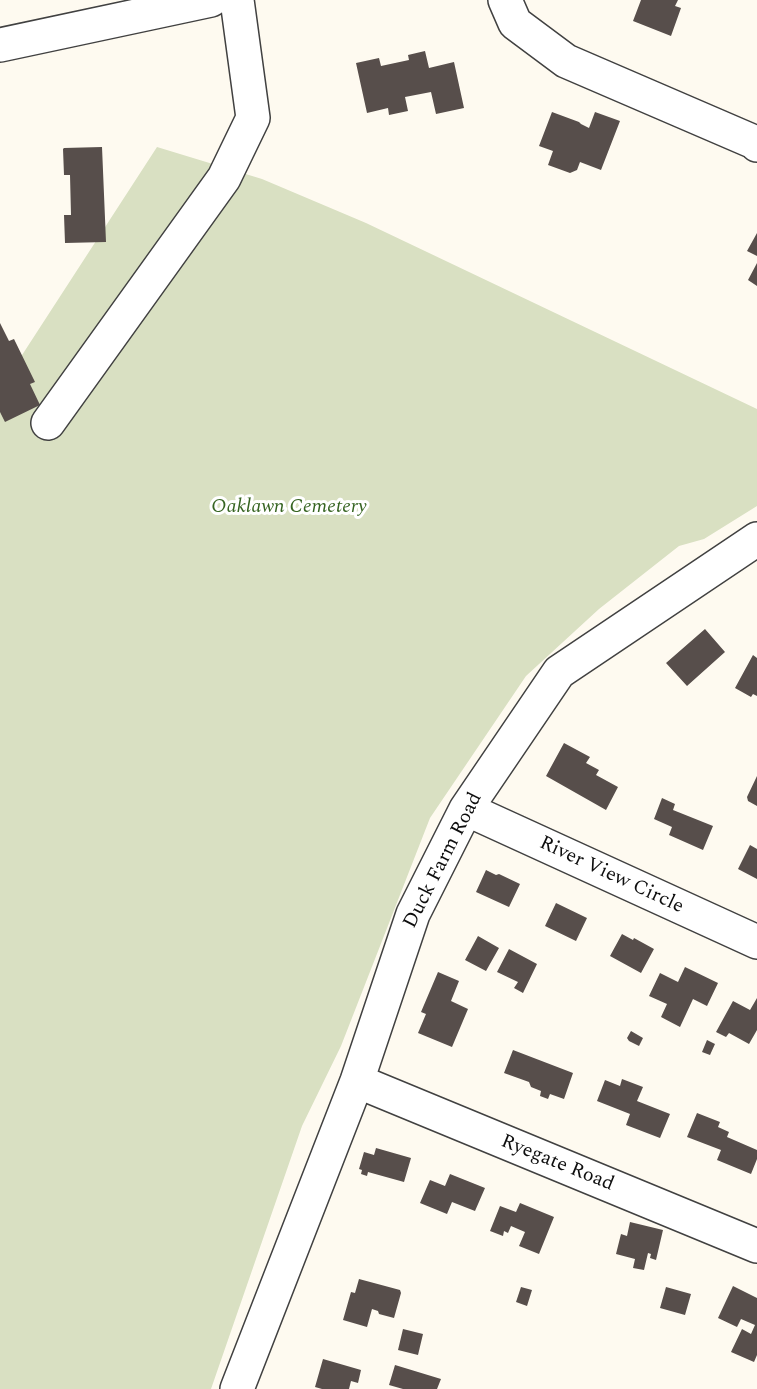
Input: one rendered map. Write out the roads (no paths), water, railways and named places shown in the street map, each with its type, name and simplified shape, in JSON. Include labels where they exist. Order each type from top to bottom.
[{"type":"street","points":[[0,45],[211,0]]},
{"type":"street","points":[[48,423],[224,178],[254,118],[237,0]]},
{"type":"street","points":[[505,0],[515,23],[566,61],[757,145]]},
{"type":"street","name":"Duck Farm Road","points":[[237,1389],[357,1081],[413,914],[466,809],[560,672],[757,539]]},
{"type":"street","name":"River View Circle","points":[[466,809],[757,942]]},
{"type":"street","name":"Ryegate Road","points":[[357,1081],[757,1246]]},
{"type":"park label","name":"Oaklawn Cemetery","points":[[289,508]]}]
